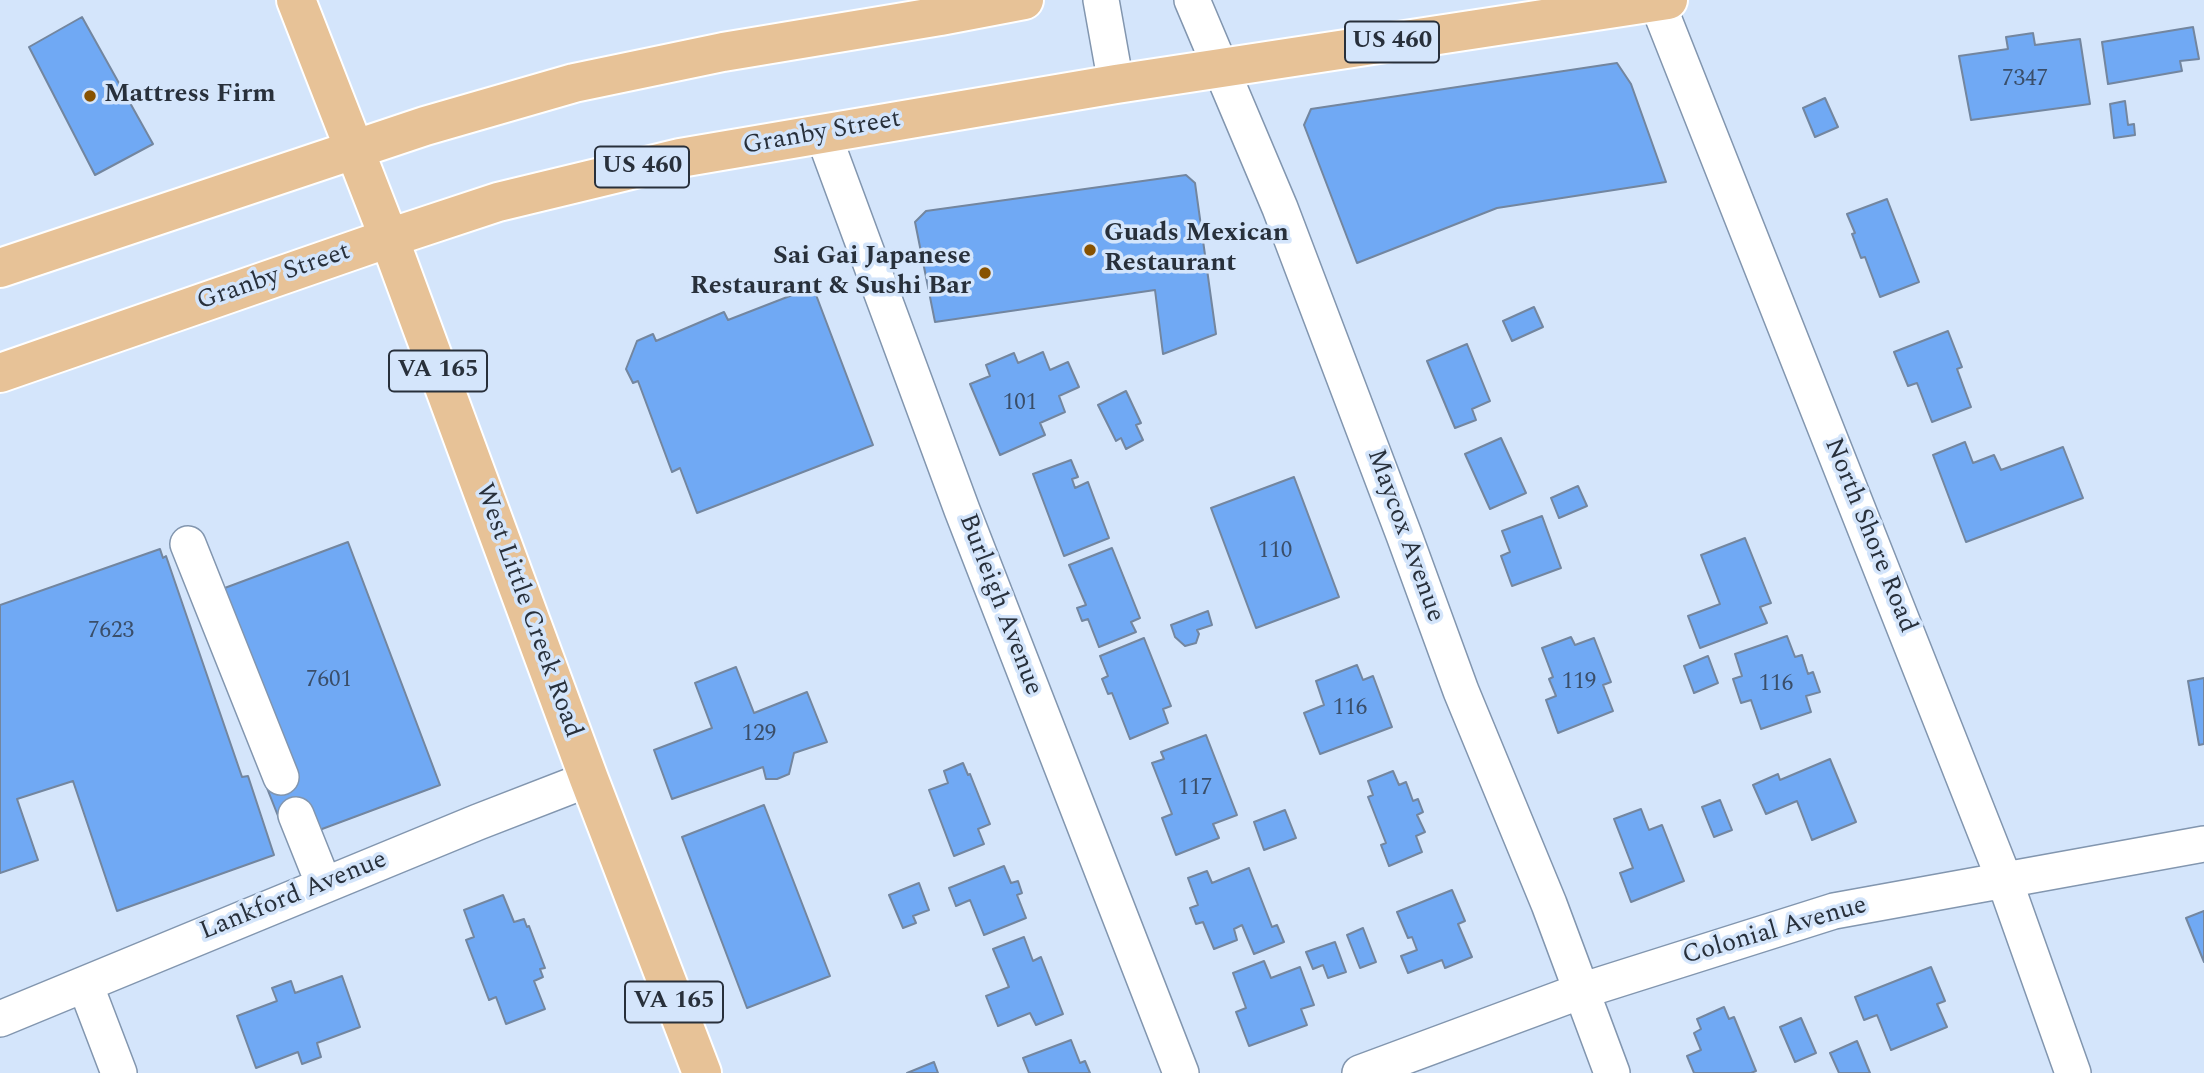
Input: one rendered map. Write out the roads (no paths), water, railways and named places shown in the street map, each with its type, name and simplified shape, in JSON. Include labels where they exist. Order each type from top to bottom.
[{"type":"main road","name":"VA 165","points":[[296,0],[354,149]]},
{"type":"main road","points":[[0,268],[448,118],[574,83],[723,52],[1024,0]]},
{"type":"main road","name":"Granby Street","points":[[0,373],[498,202],[680,158],[1221,68],[1542,10],[1663,1]]},
{"type":"main road","name":"West Little Creek Road","points":[[354,149],[589,779],[702,1073]]},
{"type":"street","points":[[1101,0],[1116,84]]},
{"type":"street","name":"Maycox Avenue","points":[[1192,0],[1280,208],[1461,691],[1549,904],[1612,1073]]},
{"type":"street","name":"North Shore Road","points":[[1663,1],[2004,879],[2073,1073]]},
{"type":"street","name":"Burleigh Avenue","points":[[823,134],[962,510],[1181,1073]]},
{"type":"street","points":[[188,544],[281,777]]},
{"type":"street","name":"Lankford Avenue","points":[[0,1018],[589,779]]},
{"type":"street","points":[[296,815],[324,885]]},
{"type":"street","name":"Colonial Avenue","points":[[1360,1073],[1581,991],[1834,911],[2204,844]]},
{"type":"street","points":[[85,984],[118,1073]]},
{"type":"place","name":"Mattress Firm","points":[[90,96]]},
{"type":"place","name":"Guads Mexican Restaurant","points":[[1090,250]]},
{"type":"place","name":"Sai Gai Japanese Restaurant & Sushi Bar","points":[[985,273]]}]
